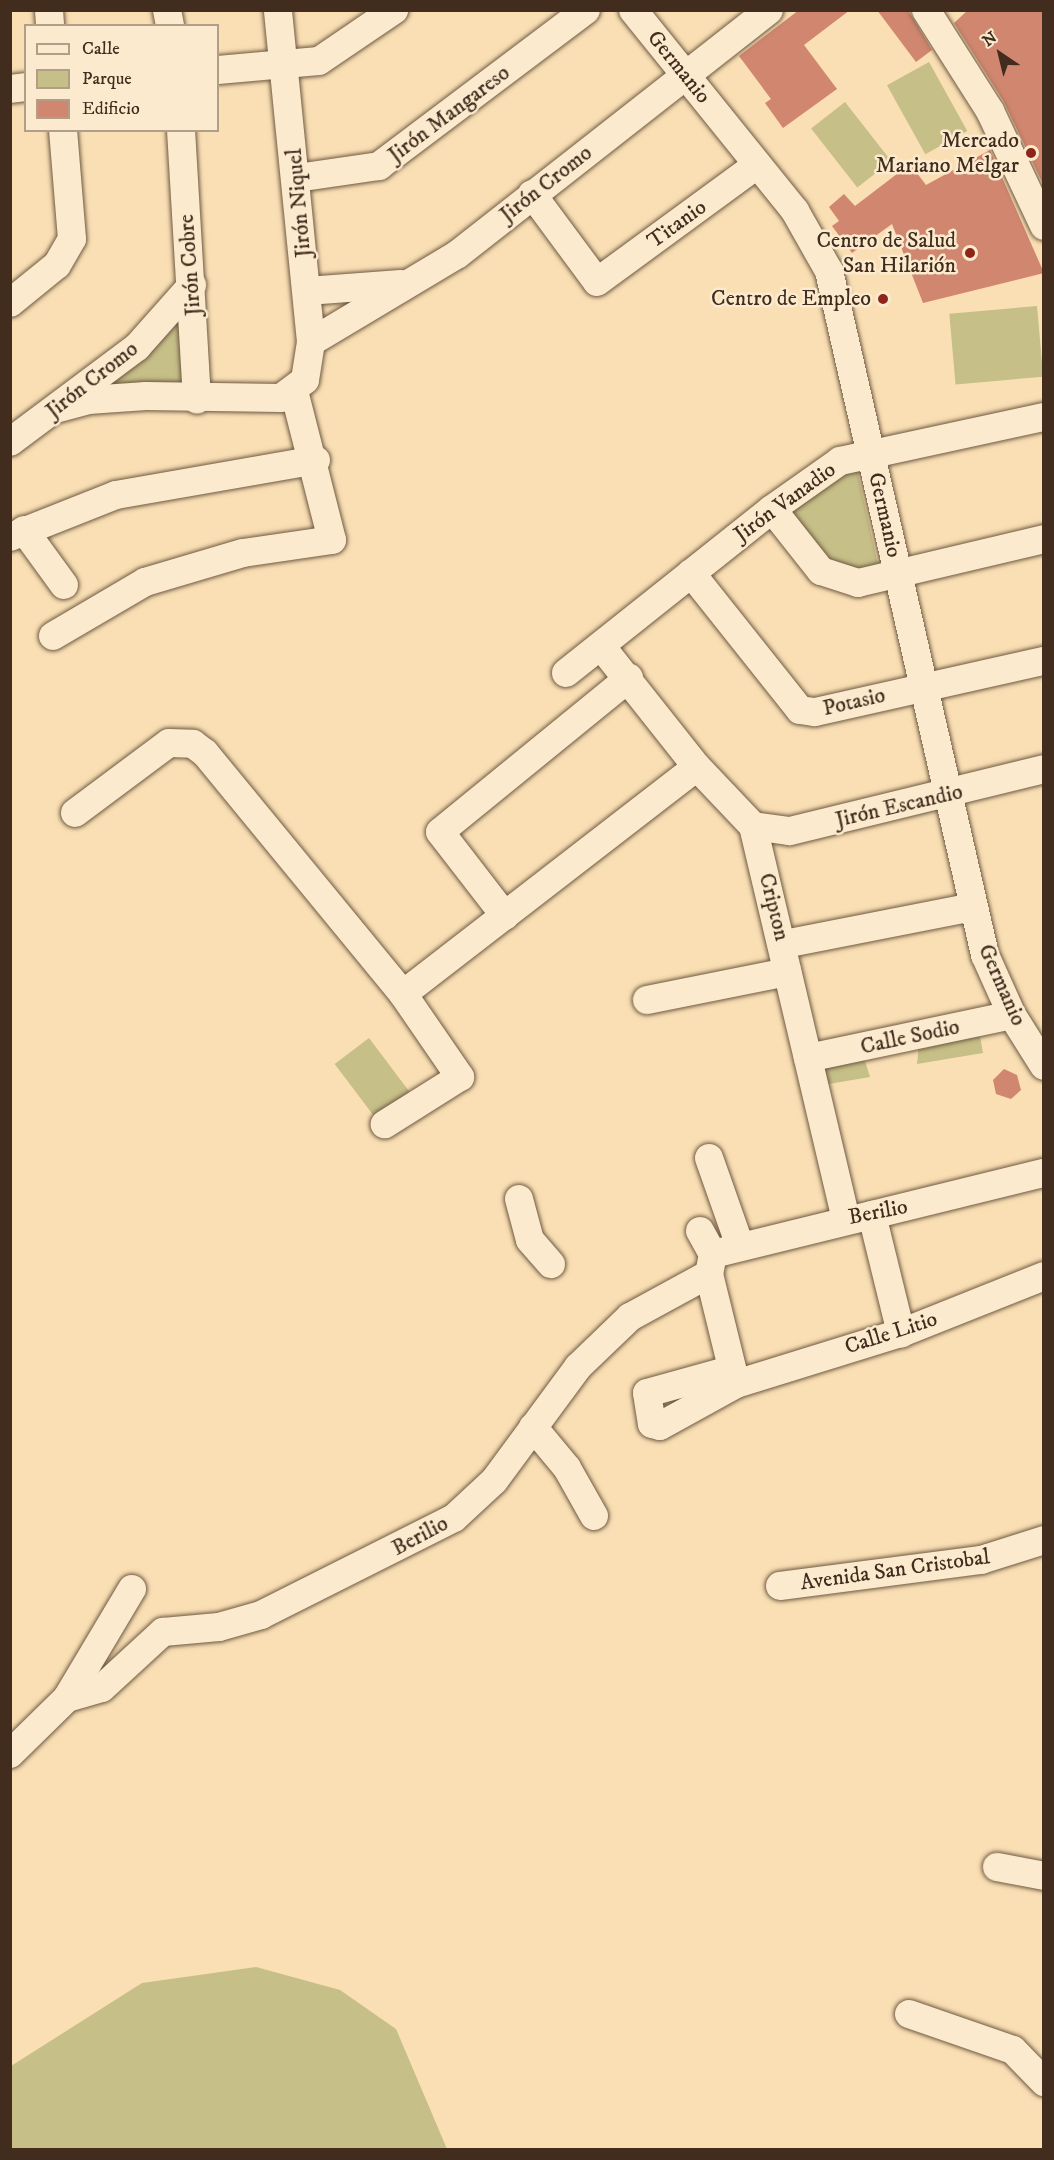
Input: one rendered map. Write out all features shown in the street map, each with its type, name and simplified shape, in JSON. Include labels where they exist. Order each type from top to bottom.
[{"type":"street","name":"Jirón Niquel","points":[[278,10],[297,177],[312,363],[294,391]]},
{"type":"street","points":[[219,70],[285,64],[332,56],[394,10]]},
{"type":"street","name":"Jirón Mangareso","points":[[297,177],[379,166],[586,10]]},
{"type":"street","name":"Germanio","points":[[633,10],[795,211],[829,271],[985,955],[1012,1015],[1044,1066]]},
{"type":"street","name":"Jirón Cromo","points":[[311,342],[405,283],[458,254],[769,10]]},
{"type":"street","points":[[935,14],[990,111],[1044,226]]},
{"type":"street","points":[[10,303],[57,265],[72,239],[63,132]]},
{"type":"street","name":"Jirón Cobre","points":[[181,132],[192,285],[197,400]]},
{"type":"street","name":"Titanio","points":[[532,194],[597,282],[757,165]]},
{"type":"street","points":[[307,291],[405,283]]},
{"type":"street","name":"Jirón Cromo","points":[[10,442],[59,408],[160,325],[192,285]]},
{"type":"street","points":[[53,636],[145,582],[243,553],[332,540],[316,460],[294,391],[281,398],[197,400],[135,397],[59,408]]},
{"type":"street","name":"Jirón Vanadio","points":[[566,673],[772,509],[840,461],[870,452],[1044,417]]},
{"type":"street","points":[[64,585],[17,533],[116,495],[316,460]]},
{"type":"street","points":[[772,509],[821,571],[835,579],[858,583],[1044,539]]},
{"type":"street","name":"Potasio","points":[[691,573],[800,710],[814,712],[1044,661]]},
{"type":"street","name":"Cripton","points":[[601,646],[629,678],[697,767],[753,826],[808,1058],[859,1217],[901,1333]]},
{"type":"street","points":[[505,916],[440,832],[629,678]]},
{"type":"street","points":[[75,813],[169,743],[193,744],[403,994],[460,1077],[385,1124]]},
{"type":"street","points":[[403,994],[697,767]]},
{"type":"street","name":"Jirón Escandio","points":[[753,826],[789,831],[948,797],[1044,770]]},
{"type":"street","points":[[647,1000],[785,958],[973,907]]},
{"type":"street","name":"Calle Sodio","points":[[808,1058],[1012,1015]]},
{"type":"street","points":[[709,1158],[716,1251]]},
{"type":"street","name":"Berilio","points":[[67,1698],[102,1688],[163,1632],[219,1627],[261,1615],[454,1518],[494,1481],[578,1367],[630,1317],[716,1251],[1044,1173]]},
{"type":"street","points":[[519,1199],[530,1240],[551,1264]]},
{"type":"street","name":"Calle Litio","points":[[716,1251],[733,1377],[901,1333],[1044,1276]]},
{"type":"street","points":[[532,1427],[567,1468],[594,1516]]},
{"type":"street","name":"Avenida San Cristobal","points":[[780,1586],[981,1560],[1044,1540]]},
{"type":"street","points":[[10,1754],[67,1698],[132,1589]]},
{"type":"street","points":[[997,1867],[1044,1876]]},
{"type":"street","points":[[909,2014],[1013,2050],[1044,2082]]},
{"type":"green space","points":[[929,62],[967,131],[925,154],[887,85]]},
{"type":"green space","points":[[845,102],[891,161],[857,188],[811,128]]},
{"type":"green space","points":[[1037,306],[1043,377],[956,384],[949,314]]},
{"type":"green space","points":[[180,319],[184,382],[92,388]]},
{"type":"green space","points":[[856,465],[879,569],[844,575],[771,504]]},
{"type":"green space","points":[[979,1031],[983,1053],[917,1064],[919,1045]]},
{"type":"green space","points":[[369,1038],[411,1094],[377,1120],[335,1064]]},
{"type":"green space","points":[[864,1058],[870,1077],[823,1085],[819,1070]]},
{"type":"green space","points":[[256,1967],[340,1990],[396,2029],[447,2149],[11,2149],[11,2066],[142,1983]]},
{"type":"building","points":[[799,10],[850,10],[804,45],[837,89],[783,128],[765,103],[771,99],[739,56]]},
{"type":"building","points":[[877,10],[908,10],[932,50],[916,62]]},
{"type":"building","name":"Mercado Mariano Melgar","points":[[968,10],[1044,10],[1044,186],[1004,102],[954,23]]},
{"type":"building","points":[[990,150],[1044,273],[923,303],[892,224],[852,253],[832,226],[839,221],[829,207],[844,194],[855,206],[910,164],[926,185]]},
{"type":"building","points":[[1004,1069],[1017,1075],[1021,1090],[1011,1099],[996,1094],[993,1080]]},
{"type":"place","name":"Mercado Mariano Melgar","points":[[1031,153]]},
{"type":"place","name":"Centro de Salud San Hilarión","points":[[970,253]]},
{"type":"place","name":"Centro de Empleo","points":[[883,299]]}]
